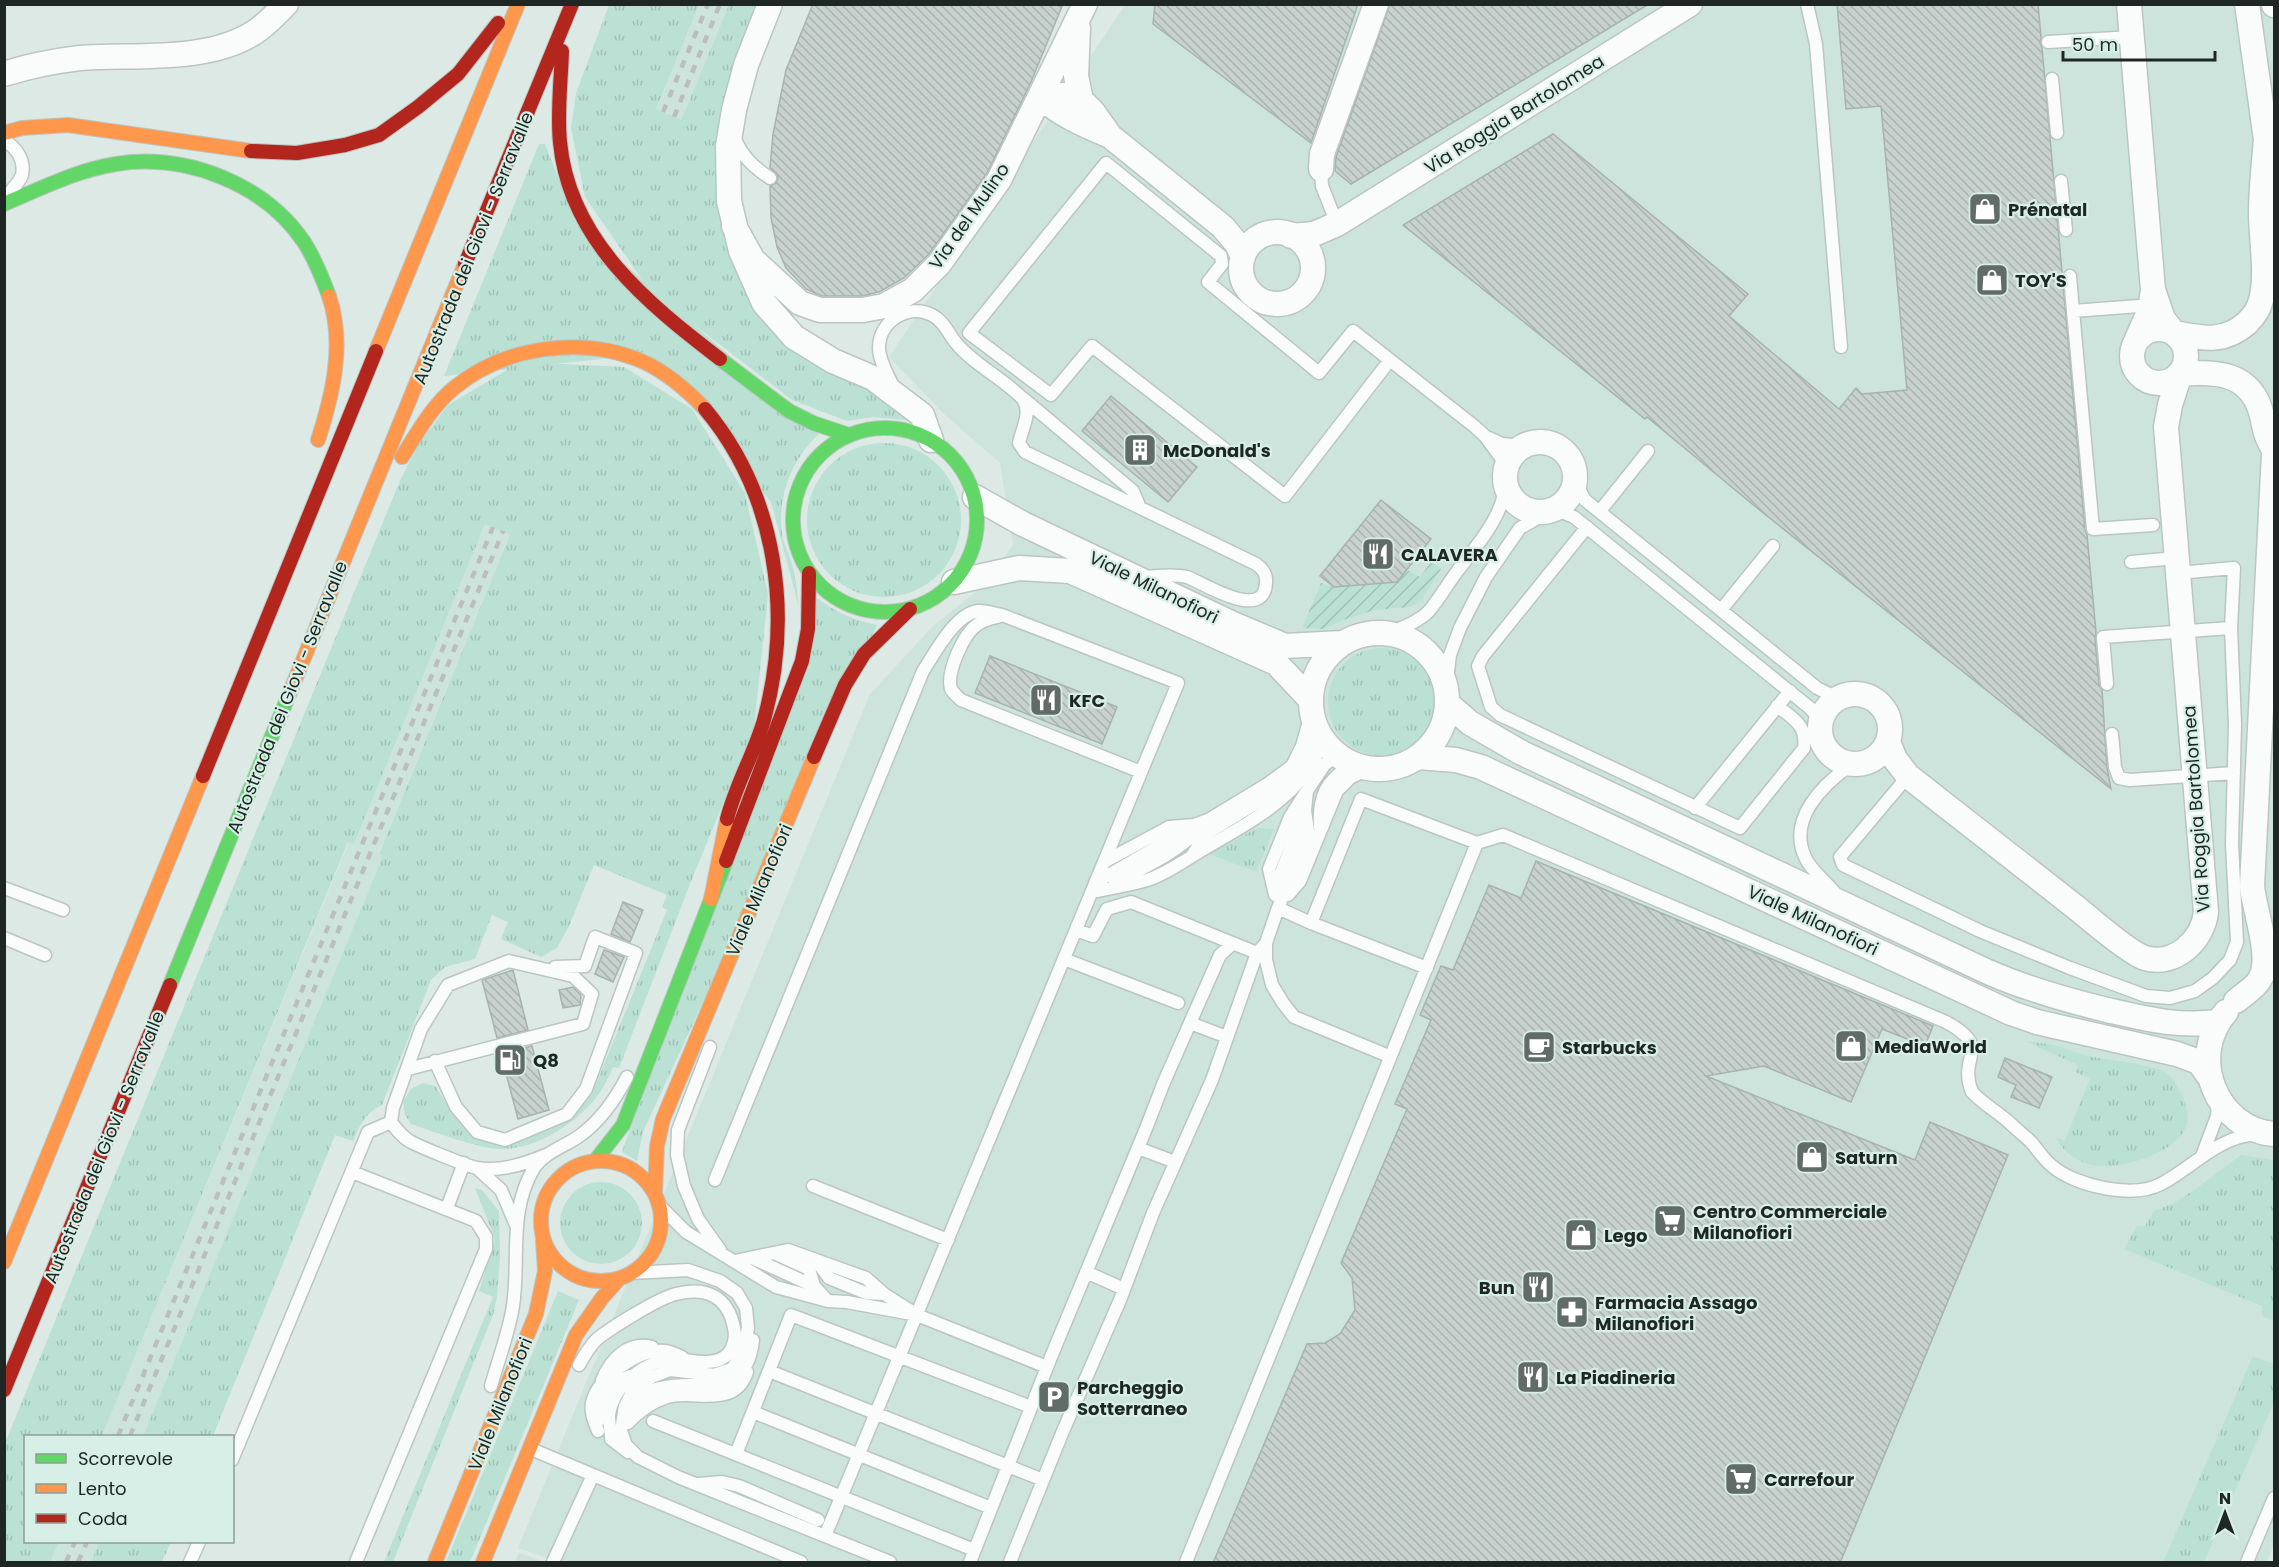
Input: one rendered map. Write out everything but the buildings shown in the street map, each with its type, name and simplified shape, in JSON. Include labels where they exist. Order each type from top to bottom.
[{"type":"main road","points":[[4,133],[22,128],[68,125],[252,151],[297,153],[345,145],[379,135],[458,74],[511,4]]},
{"type":"main road","points":[[4,1262],[518,4]]},
{"type":"main road","name":"Autostrada dei Giovi - Serravalle","points":[[4,1390],[572,4]]},
{"type":"main road","points":[[564,25],[560,105],[562,154],[572,192],[591,235],[626,281],[681,329],[778,404],[804,419],[849,435]]},
{"type":"main road","points":[[4,202],[92,168],[114,163],[144,161],[181,164],[209,171],[243,187],[266,203],[292,227],[312,255],[326,285],[334,312],[338,345],[336,379],[329,411],[314,452]]},
{"type":"main road","points":[[355,532],[434,410],[461,383],[478,370],[505,358],[553,348],[588,349],[619,354],[643,362],[669,377],[698,401],[721,426],[742,459],[759,498],[776,580],[777,656],[763,724],[736,790],[711,899]]},
{"type":"main road","name":"Viale Milanofiori","points":[[874,428],[889,428],[904,429],[932,440],[958,463],[975,497],[978,519],[975,542],[966,564],[943,593],[910,609],[871,612],[837,600],[809,573],[796,548],[792,523],[795,499],[801,480],[812,463],[824,451],[849,435],[874,428]]},
{"type":"main road","name":"Viale Milanofiori","points":[[595,1161],[623,1125],[802,661],[808,629],[809,573]]},
{"type":"main road","name":"Viale Milanofiori","points":[[657,1199],[655,1160],[657,1137],[663,1119],[845,685],[864,654],[910,609]]},
{"type":"main road","points":[[170,859],[193,793],[222,692]]},
{"type":"main road","points":[[483,1563],[576,1335],[595,1307],[626,1276],[647,1261],[657,1244],[662,1225],[657,1199],[640,1174],[619,1163],[595,1161],[574,1167],[556,1179],[545,1198],[540,1219],[543,1240],[552,1257],[565,1270],[582,1279],[600,1282],[626,1276]]},
{"type":"main road","name":"Viale Milanofiori","points":[[435,1563],[536,1314],[545,1271],[543,1240]]},
{"type":"street","points":[[4,75],[45,63],[81,58],[153,57],[198,51],[227,44],[254,33],[286,4]]},
{"type":"street","points":[[770,4],[746,65],[730,127],[728,179],[741,251],[764,303],[795,337],[833,361],[873,378],[897,396],[922,415],[932,440]]},
{"type":"street","points":[[1321,169],[1322,154],[1376,4]]},
{"type":"street","name":"Via Roggia Bartolomea","points":[[1291,236],[1314,234],[1337,224],[1690,4]]},
{"type":"street","points":[[2129,4],[2151,300],[2132,348],[2131,358],[2140,376],[2156,384],[2173,380],[2180,374],[2184,366],[2185,347],[2151,300]]},
{"type":"street","points":[[2247,4],[2274,214]]},
{"type":"street","points":[[1081,100],[1076,76],[1076,49],[1082,9]]},
{"type":"street","name":"Via del Mulino","points":[[735,226],[753,260],[800,303],[820,310],[863,310],[884,306],[913,290],[939,264],[999,180],[1082,9]]},
{"type":"street","points":[[1040,97],[1064,95],[1081,100],[1093,112],[1110,136],[1223,227],[1237,244],[1243,257]]},
{"type":"street","points":[[1040,97],[1054,110],[1073,121],[1110,136]]},
{"type":"street","points":[[2137,339],[2145,332],[2154,329],[2164,329],[2200,338],[2218,338],[2236,332],[2253,317],[2261,301],[2263,284],[2261,212],[2266,140]]},
{"type":"street","name":"Via Roggia Bartolomea","points":[[1313,269],[1322,242],[1337,224]]},
{"type":"street","points":[[1223,227],[1242,234],[1262,236],[1282,233],[1291,236],[1307,249],[1313,269],[1311,281],[1301,295],[1284,303],[1273,304],[1263,301],[1246,288],[1241,267],[1243,257],[1247,248],[1262,236]]},
{"type":"street","points":[[2180,374],[2208,372],[2227,375],[2245,386],[2253,395],[2262,414],[2264,432],[2274,452],[2252,886],[2264,952],[2264,968],[2260,980],[2236,1001],[2218,1022],[2208,1047],[2208,1075],[2218,1101],[2237,1121],[2269,1134]]},
{"type":"street","name":"Via Roggia Bartolomea","points":[[2166,428],[2170,405],[2180,374]]},
{"type":"street","name":"Via Roggia Bartolomea","points":[[1888,742],[1895,759],[1908,776],[2142,957],[2158,960],[2176,955],[2189,947],[2205,923],[2206,912],[2178,565],[2166,428],[2157,403],[2140,376]]},
{"type":"street","points":[[1535,442],[1555,445],[1570,459],[1575,478],[1573,489],[1568,499],[1550,511],[1528,510],[1510,495],[1507,475],[1517,451],[1525,446],[1535,442]]},
{"type":"street","name":"Viale Milanofiori","points":[[975,497],[1023,524],[1133,577],[1285,646],[1342,643],[1364,634],[1388,633],[1405,637],[1419,645],[1432,657],[1441,671],[1447,695],[1470,723],[1522,753],[1988,972],[2054,998],[2146,1019],[2181,1025],[2218,1022]]},
{"type":"street","name":"Viale Milanofiori","points":[[954,582],[1019,568],[1070,571],[1276,663],[1332,737],[1386,768],[1403,765],[1419,757],[1456,760],[1481,767],[2011,1013],[2037,1022],[2177,1054],[2199,1062],[2208,1075]]},
{"type":"street","name":"Viale Milanofiori","points":[[1332,737],[1315,678],[1326,658],[1342,643]]},
{"type":"street","points":[[1852,694],[1864,695],[1875,700],[1884,708],[1891,730],[1883,752],[1858,764],[1833,757],[1822,740],[1820,730],[1826,710],[1833,702],[1852,694]]},
{"type":"street","points":[[1419,757],[1434,742],[1443,724],[1447,695]]},
{"type":"street","name":"Via Roggia Bartolomea","points":[[1858,764],[1889,768],[1908,776]]},
{"type":"street","points":[[2236,1001],[2264,988],[2274,987]]},
{"type":"lane","points":[[1807,4],[1816,44],[1841,347]]},
{"type":"lane","points":[[2048,42],[2132,37]]},
{"type":"lane","points":[[2052,79],[2057,134]]},
{"type":"lane","points":[[730,127],[739,149],[751,165],[770,178]]},
{"type":"lane","points":[[4,141],[17,151],[21,160],[22,176],[4,202]]},
{"type":"lane","points":[[1390,360],[1285,496],[1092,346],[1050,395],[969,333],[1106,163],[1221,256],[1222,264],[1208,282],[1319,373],[1353,331],[1390,360],[1485,436],[1502,444],[1525,446]]},
{"type":"lane","points":[[1321,169],[1322,186],[1337,224]]},
{"type":"lane","points":[[2061,181],[2066,230]]},
{"type":"lane","points":[[2070,276],[2093,529],[2153,525]]},
{"type":"lane","points":[[2073,311],[2139,306],[2151,300]]},
{"type":"lane","points":[[897,396],[879,350],[885,328],[894,318],[913,311],[932,315],[941,321],[958,346],[1017,392],[1133,490],[1140,508]]},
{"type":"lane","points":[[1017,392],[1026,404],[1027,410],[1019,442],[1022,449],[1256,564],[1263,570],[1267,579],[1266,588],[1261,596],[1245,601],[1234,599],[1185,577],[1133,577]]},
{"type":"lane","points":[[1388,633],[1408,626],[1428,612],[1488,531],[1499,510],[1505,496],[1507,475],[1485,436]]},
{"type":"lane","points":[[1600,511],[1648,451]]},
{"type":"lane","points":[[1575,478],[1586,500],[1817,688],[1831,695],[1852,694]]},
{"type":"lane","points":[[1447,695],[1450,655],[1460,628],[1486,577],[1520,528],[1550,511],[1574,517],[1790,691],[1816,716],[1820,730]]},
{"type":"lane","points":[[1587,527],[1483,656],[1478,666],[1491,707],[1500,716],[1740,828],[1804,748],[1805,737],[1798,723],[1777,706]]},
{"type":"lane","points":[[1721,610],[1773,546]]},
{"type":"lane","points":[[1908,776],[1840,857],[1843,865],[1980,931],[2146,996],[2170,998],[2195,991],[2213,978],[2230,960],[2237,942],[2232,884],[2235,724],[2231,628],[2234,568],[2131,562]]},
{"type":"lane","points":[[715,1179],[923,671],[938,647],[960,620],[969,613],[981,610],[1002,615],[1178,683],[825,1536]]},
{"type":"lane","points":[[1002,615],[976,625],[965,638],[952,667],[950,679],[952,691],[960,700],[1141,772]]},
{"type":"lane","points":[[2107,684],[2103,637],[2231,628]]},
{"type":"lane","points":[[1695,808],[1790,691]]},
{"type":"lane","points":[[2112,734],[2115,767],[2119,778],[2130,780],[2234,774]]},
{"type":"lane","points":[[1278,908],[1269,869],[1290,817],[1325,764],[1332,737]]},
{"type":"lane","points":[[1094,890],[1194,825],[1210,819],[1266,785],[1292,766],[1302,746],[1332,737]]},
{"type":"lane","points":[[1278,908],[1300,881],[1320,829],[1318,807],[1328,786],[1340,772],[1332,737]]},
{"type":"lane","points":[[1094,890],[1149,879],[1191,856],[1206,834],[1276,790],[1299,769],[1309,752],[1332,737]]},
{"type":"lane","points":[[1847,906],[1806,860],[1800,838],[1803,818],[1812,801],[1833,777],[1858,764]]},
{"type":"lane","points":[[1010,1563],[1175,1162],[1212,1080],[1278,908],[1281,873],[1305,810],[1307,791]]},
{"type":"lane","points":[[1311,923],[1361,799],[1477,843],[1503,834],[1936,1017],[1963,1031],[1972,1042],[1973,1051],[1967,1081],[1972,1092],[2030,1141],[2052,1166],[2071,1178],[2097,1187],[2139,1189],[2159,1185],[2222,1144],[2242,1135],[2269,1134]]},
{"type":"lane","points":[[1094,890],[1165,858],[1189,840],[1210,819]]},
{"type":"lane","points":[[1104,862],[1169,827],[1194,825]]},
{"type":"lane","points":[[1185,1563],[1477,843]]},
{"type":"lane","points":[[4,888],[63,910]]},
{"type":"lane","points":[[690,919],[711,899]]},
{"type":"lane","points":[[1076,930],[1093,936],[1107,909],[1131,902],[1232,944],[1262,948]]},
{"type":"lane","points":[[752,907],[753,939]]},
{"type":"lane","points":[[1278,908],[1426,968]]},
{"type":"lane","points":[[435,1061],[456,1107],[477,1132],[505,1140],[567,1114],[586,1089],[636,953],[595,937],[585,966],[539,968]]},
{"type":"lane","points":[[4,938],[45,955]]},
{"type":"lane","points":[[970,1563],[1007,1466],[1164,1082],[1220,955],[1232,944]]},
{"type":"lane","points":[[1262,948],[1272,985],[1294,1017],[1384,1054]]},
{"type":"lane","points":[[1064,958],[1178,1004]]},
{"type":"lane","points":[[408,1069],[583,1024],[592,994],[573,976],[509,961],[448,985],[421,1029],[393,1108],[391,1122],[399,1133],[411,1142],[477,1168],[501,1190],[516,1225]]},
{"type":"lane","points":[[1190,1023],[1227,1037]]},
{"type":"lane","points":[[714,1037],[678,1130],[677,1155],[684,1186],[698,1219],[723,1254]]},
{"type":"lane","points":[[477,1168],[510,1167],[530,1162],[582,1134],[606,1111],[627,1078],[631,1067]]},
{"type":"lane","points":[[2202,1156],[2217,1116],[2218,1101]]},
{"type":"lane","points":[[234,1455],[368,1132],[391,1122]]},
{"type":"lane","points":[[1138,1148],[1175,1162]]},
{"type":"lane","points":[[458,1506],[513,1309],[516,1277],[516,1225],[520,1200],[536,1166],[546,1155]]},
{"type":"lane","points":[[447,1208],[464,1163]]},
{"type":"lane","points":[[352,1172],[476,1221],[486,1237],[486,1249],[356,1563]]},
{"type":"lane","points":[[813,1186],[948,1240]]},
{"type":"lane","points":[[657,1199],[686,1232],[776,1287],[828,1301],[847,1302],[917,1315]]},
{"type":"lane","points":[[735,1261],[788,1250],[816,1260],[830,1278],[866,1293],[884,1294],[917,1315],[1047,1367]]},
{"type":"lane","points":[[774,1253],[809,1269],[814,1286]]},
{"type":"lane","points":[[752,1258],[814,1286],[828,1301]]},
{"type":"lane","points":[[621,1431],[642,1409],[667,1397],[719,1396],[735,1388],[745,1376],[754,1335],[746,1308],[737,1293],[720,1281],[688,1270],[626,1276]]},
{"type":"lane","points":[[1086,1272],[1124,1289]]},
{"type":"lane","points":[[575,1375],[579,1364],[596,1340],[661,1300],[676,1294],[692,1292],[714,1296],[723,1302],[731,1313],[735,1333],[734,1345],[728,1355],[714,1362],[675,1359],[658,1361],[616,1382],[606,1390],[598,1412],[598,1431]]},
{"type":"lane","points":[[638,1457],[626,1445],[621,1431],[625,1406],[634,1389],[652,1377],[670,1370],[714,1375],[732,1369],[743,1353],[748,1328],[746,1308]]},
{"type":"lane","points":[[736,1454],[791,1315],[1031,1407]]},
{"type":"lane","points":[[695,1362],[665,1350],[646,1346],[622,1351],[609,1364],[592,1401],[592,1416],[598,1431],[607,1441],[695,1484],[890,1563]]},
{"type":"lane","points":[[769,1371],[1043,1480]]},
{"type":"lane","points":[[621,1448],[611,1439],[609,1416],[616,1396],[632,1376]]},
{"type":"lane","points":[[540,1422],[562,1402]]},
{"type":"lane","points":[[753,1412],[991,1508]]},
{"type":"lane","points":[[653,1421],[842,1495],[974,1550]]},
{"type":"lane","points":[[530,1448],[801,1563]]},
{"type":"lane","points":[[553,1563],[593,1475]]},
{"type":"lane","points":[[695,1484],[722,1482],[738,1486],[818,1520]]},
{"type":"lane","points":[[2247,1563],[2274,1498]]},
{"type":"lane","points":[[190,1563],[199,1543]]},
{"type":"shaded area","points":[[699,5],[729,5],[681,120],[656,109]]},
{"type":"shaded area","points":[[1125,5],[2274,5],[2274,1544],[2267,1562],[558,1562],[518,1548],[870,694],[933,626],[983,586],[1013,545],[1000,463],[944,414],[889,357]]},
{"type":"shaded area","points":[[485,524],[510,535],[379,853],[384,855],[143,1435],[102,1435],[349,842],[354,843]]},
{"type":"shaded area","points":[[59,1543],[99,1543],[91,1562],[50,1562]]},
{"type":"shaded area","points":[[519,1553],[545,1562],[515,1562]]},
{"type":"green space","points":[[609,5],[699,5],[656,109],[681,120],[729,5],[758,5],[733,66],[725,95],[719,125],[717,155],[743,280],[916,421],[873,417],[847,421],[792,400],[650,291],[585,197],[571,128],[576,93]]},
{"type":"green space","points":[[539,144],[545,144],[575,221],[819,434],[809,444],[793,468],[783,496],[781,511],[783,539],[794,572],[799,607],[771,502],[648,354],[444,376]]},
{"type":"green space","points":[[520,362],[624,367],[692,409],[745,493],[768,594],[754,728],[690,884],[619,1068],[613,1067],[598,1095],[586,1109],[565,1127],[552,1134],[526,1145],[500,1149],[479,1146],[411,1124],[405,1115],[403,1102],[411,1089],[423,1083],[435,1086],[454,1114],[506,1142],[570,1115],[583,1104],[596,1084],[667,910],[662,907],[667,895],[594,865],[569,926],[557,948],[541,957],[501,939],[508,922],[492,915],[475,959],[445,967],[431,980],[382,1105],[367,1116],[353,1141],[335,1135],[213,1435],[143,1435],[383,856],[379,854],[510,535],[485,524],[354,844],[348,842],[102,1435],[24,1435],[24,1543],[59,1543],[50,1562],[5,1562],[5,1443],[399,483],[416,448],[448,405]]},
{"type":"green space","points":[[884,443],[913,449],[927,456],[938,466],[948,477],[955,491],[961,520],[955,549],[948,563],[938,574],[927,584],[913,591],[884,597],[855,591],[841,584],[830,574],[820,563],[813,549],[807,520],[813,491],[820,477],[830,466],[841,456],[855,449]]},
{"type":"green space","points":[[1431,562],[1441,569],[1421,601],[1410,607],[1375,610],[1343,620],[1324,629],[1302,628],[1321,583],[1334,587],[1397,582],[1407,570],[1420,577]]},
{"type":"green space","points":[[817,598],[846,615],[877,625],[643,1132],[637,1161],[622,1152]]},
{"type":"green space","points":[[1382,648],[1403,652],[1420,664],[1432,681],[1436,702],[1432,723],[1420,740],[1403,752],[1382,756],[1361,752],[1344,740],[1332,723],[1328,702],[1332,681],[1344,664],[1361,652]]},
{"type":"green space","points":[[1257,828],[1274,829],[1256,872],[1210,854]]},
{"type":"green space","points":[[2025,1041],[2049,1044],[2087,1056],[2142,1065],[2168,1074],[2177,1085],[2186,1105],[2188,1117],[2185,1129],[2171,1145],[2135,1162],[2100,1166],[2074,1158],[2056,1138],[2065,1140],[2090,1079],[2076,1072],[2078,1065]]},
{"type":"green space","points":[[2241,1155],[2274,1160],[2274,1321],[2262,1316],[2262,1306],[2124,1249],[2137,1226],[2145,1226],[2154,1211],[2172,1204],[2193,1191]]},
{"type":"green space","points":[[601,1182],[617,1185],[630,1194],[639,1207],[642,1223],[639,1239],[630,1252],[617,1261],[601,1264],[585,1261],[572,1252],[563,1239],[560,1223],[563,1207],[572,1194],[585,1185]]},
{"type":"green space","points":[[475,1188],[482,1190],[499,1211],[500,1256],[497,1297],[493,1315],[393,1562],[384,1562],[493,1297],[479,1291],[495,1239]]},
{"type":"green space","points":[[558,1291],[579,1300],[470,1562],[446,1562]]},
{"type":"green space","points":[[2253,1356],[2274,1364],[2274,1402],[2204,1562],[2163,1562]]},
{"type":"green space","points":[[99,1543],[171,1543],[162,1562],[91,1562]]},
{"type":"railway","points":[[663,112],[708,4]]},
{"type":"railway","points":[[674,117],[720,4]]},
{"type":"railway","points":[[118,1435],[493,527]]},
{"type":"railway","points":[[130,1435],[503,531]]},
{"type":"railway","points":[[66,1562],[75,1543]]},
{"type":"railway","points":[[78,1562],[87,1543]]},
{"type":"traffic: fast","points":[[4,204],[73,175],[116,164],[169,163],[195,168],[245,188],[287,221],[308,248],[329,296]]},
{"type":"traffic: fast","points":[[720,359],[789,411],[813,423],[849,435]]},
{"type":"traffic: fast","points":[[885,428],[920,435],[936,443],[950,455],[962,469],[970,485],[977,520],[970,555],[962,571],[950,585],[936,597],[920,605],[885,612],[850,605],[834,597],[820,585],[808,571],[800,555],[793,520],[800,485],[808,469],[820,455],[834,443],[850,435],[885,428]]},
{"type":"traffic: fast","points":[[170,985],[290,692]]},
{"type":"traffic: fast","points":[[595,1161],[623,1125],[726,861]]},
{"type":"traffic: slow","points":[[376,351],[518,4]]},
{"type":"traffic: slow","points":[[4,133],[22,128],[68,125],[251,151]]},
{"type":"traffic: slow","points":[[290,692],[465,264]]},
{"type":"traffic: slow","points":[[318,440],[332,387],[337,350],[334,314],[329,296]]},
{"type":"traffic: slow","points":[[402,457],[432,411],[454,388],[497,362],[545,349],[571,347],[596,349],[644,362],[677,383],[705,409]]},
{"type":"traffic: slow","points":[[655,1193],[657,1146],[663,1119],[814,757]]},
{"type":"traffic: slow","points":[[4,1262],[203,776]]},
{"type":"traffic: slow","points":[[711,899],[727,819]]},
{"type":"traffic: slow","points":[[601,1161],[624,1165],[644,1178],[657,1198],[661,1221],[657,1244],[644,1264],[624,1277],[601,1281],[578,1277],[558,1264],[545,1244],[541,1221],[545,1198],[558,1178],[578,1165],[601,1161]]},
{"type":"traffic: slow","points":[[435,1562],[536,1314],[545,1271],[543,1241]]},
{"type":"traffic: slow","points":[[483,1562],[576,1335],[602,1298],[619,1279]]},
{"type":"traffic: jam","points":[[465,264],[572,4]]},
{"type":"traffic: jam","points":[[251,151],[297,153],[345,145],[379,135],[458,74],[498,23]]},
{"type":"traffic: jam","points":[[562,51],[560,142],[566,177],[579,209],[595,239],[640,292],[720,359]]},
{"type":"traffic: jam","points":[[203,776],[376,351]]},
{"type":"traffic: jam","points":[[705,409],[729,443],[749,479],[763,517],[772,557],[777,598],[777,639],[773,680],[764,720],[727,819]]},
{"type":"traffic: jam","points":[[726,861],[802,661],[808,629],[809,573]]},
{"type":"traffic: jam","points":[[814,757],[845,685],[864,654],[910,609]]},
{"type":"traffic: jam","points":[[4,1390],[170,985]]},
{"type":"place","name":"Prénatal","points":[[1985,209]]},
{"type":"place","name":"TOY'S","points":[[1992,280]]},
{"type":"place","name":"McDonald's","points":[[1140,450]]},
{"type":"place","name":"CALAVERA","points":[[1378,554]]},
{"type":"place","name":"KFC","points":[[1046,700]]},
{"type":"place","name":"MediaWorld","points":[[1851,1046]]},
{"type":"place","name":"Starbucks","points":[[1539,1047]]},
{"type":"place","name":"Q8","points":[[510,1060]]},
{"type":"place","name":"Saturn","points":[[1812,1157]]},
{"type":"place","name":"Centro Commerciale Milanofiori","points":[[1670,1221]]},
{"type":"place","name":"Lego","points":[[1581,1235]]},
{"type":"place","name":"Bun","points":[[1538,1287]]},
{"type":"place","name":"Farmacia Assago Milanofiori","points":[[1572,1312]]},
{"type":"place","name":"La Piadineria","points":[[1533,1377]]},
{"type":"place","name":"Parcheggio Sotterraneo","points":[[1054,1397]]},
{"type":"place","name":"Carrefour","points":[[1741,1479]]}]
